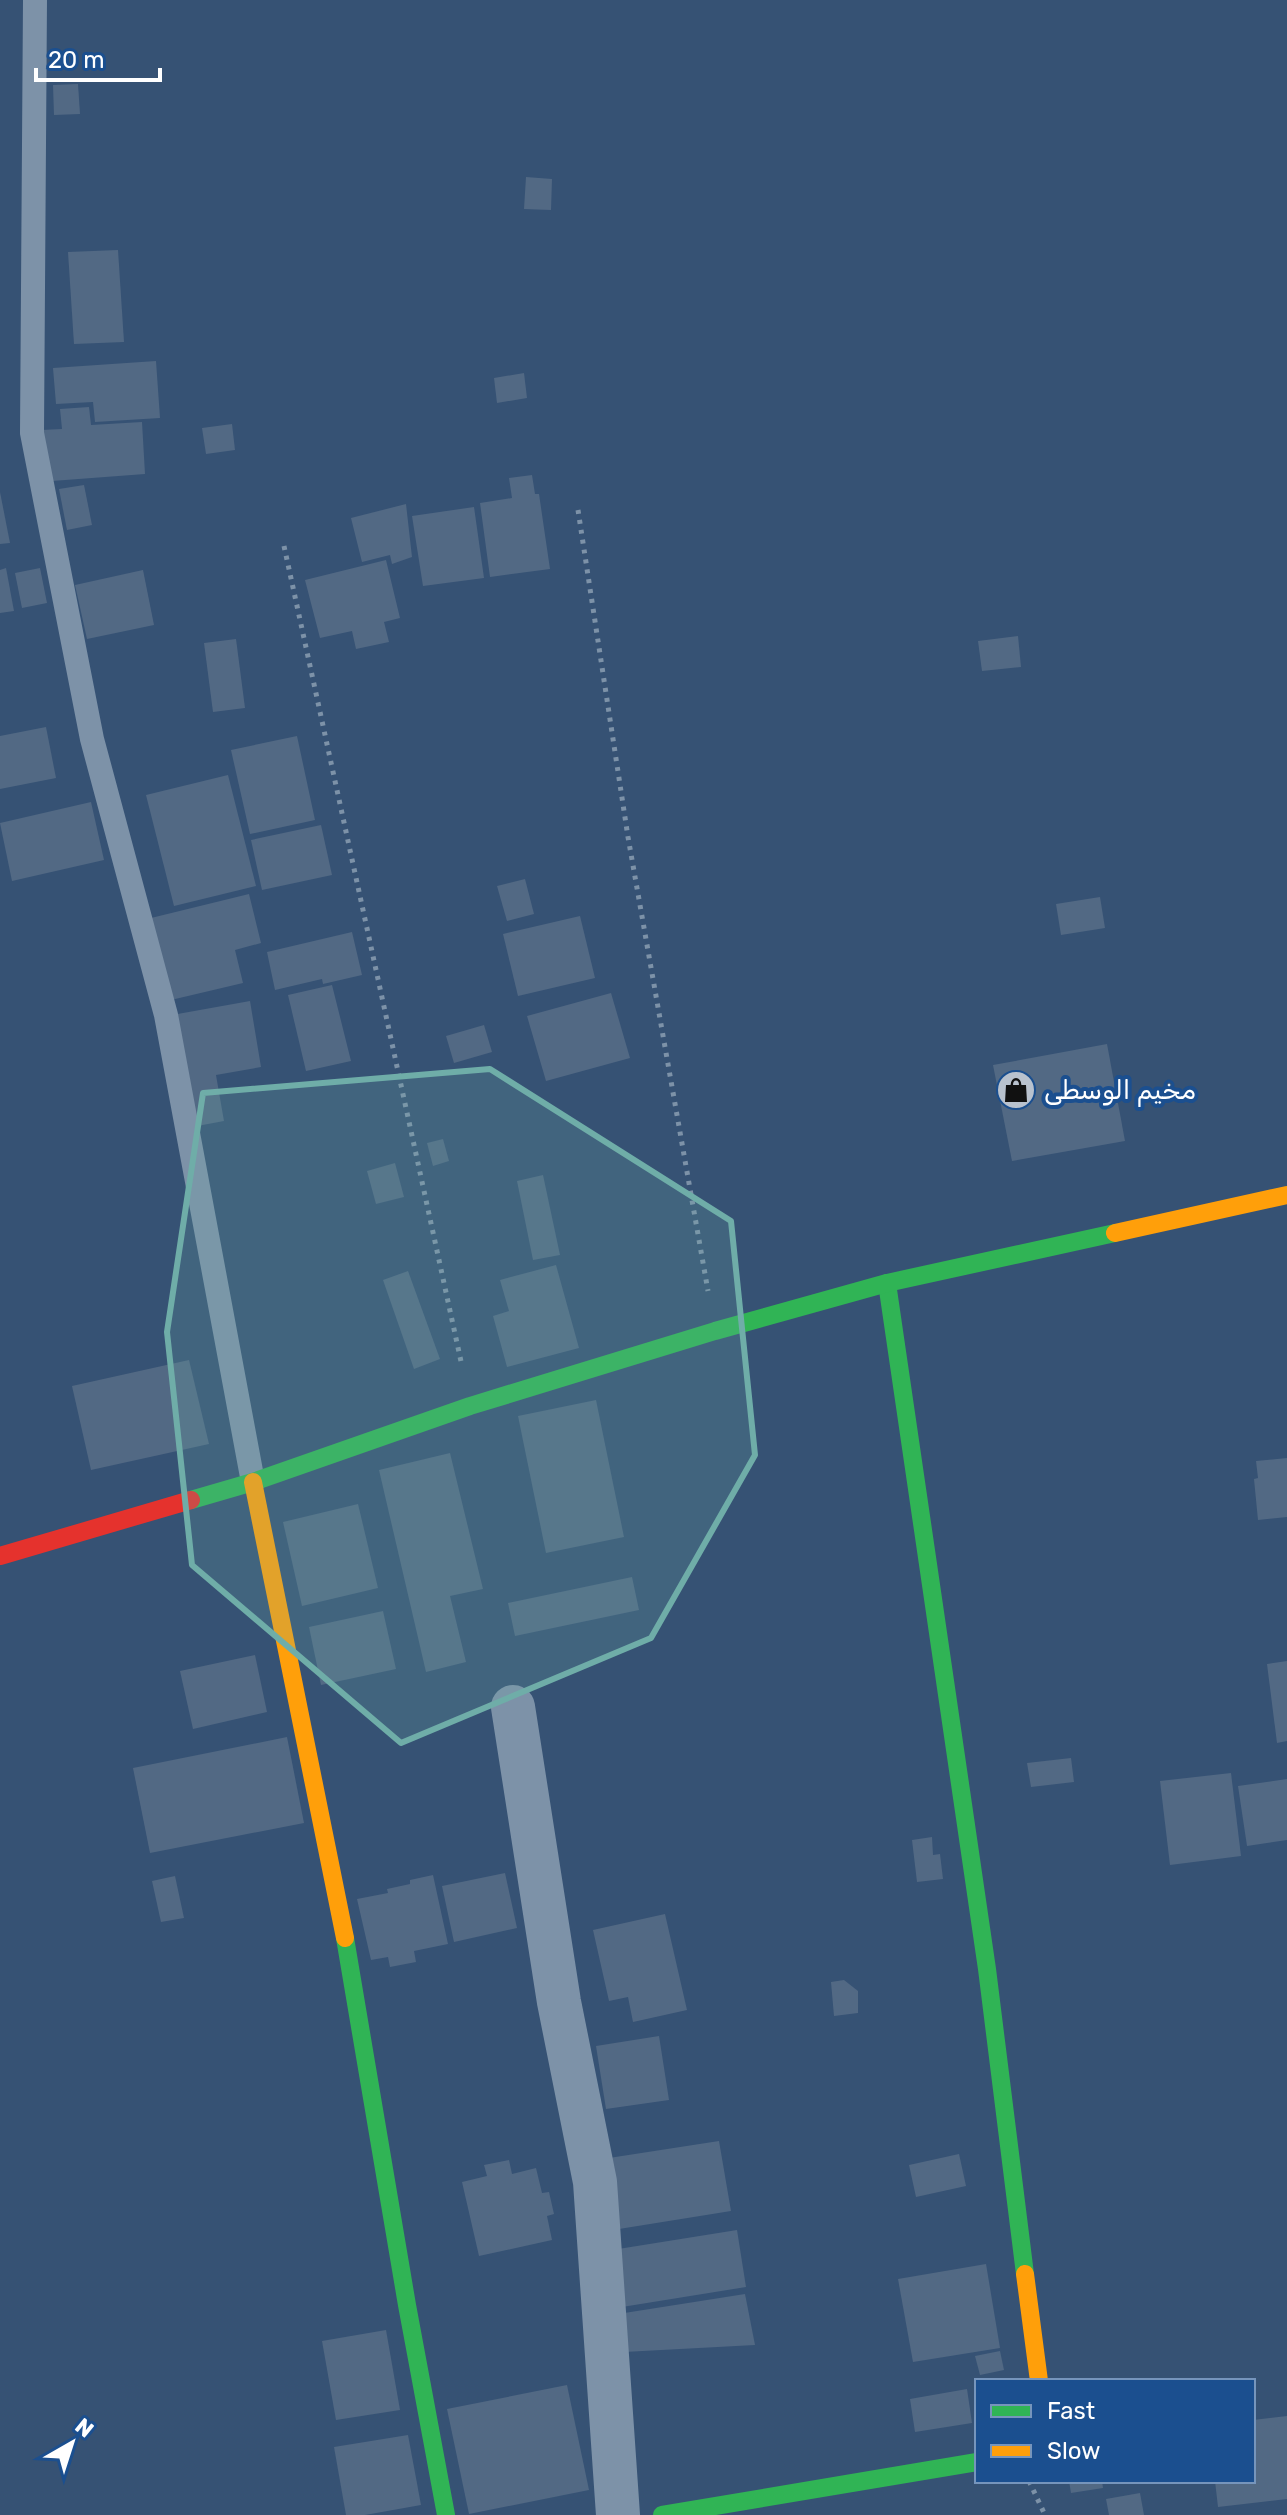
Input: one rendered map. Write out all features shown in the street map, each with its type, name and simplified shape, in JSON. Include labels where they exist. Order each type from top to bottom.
[{"type":"street","points":[[0,1556],[253,1482],[470,1406],[715,1331],[887,1283],[1287,1195]]},
{"type":"street","points":[[887,1283],[987,1969],[1039,2379]]},
{"type":"street","points":[[253,1482],[350,1962],[407,2305],[446,2515]]},
{"type":"street","points":[[513,1707],[559,2002],[595,2182],[618,2515]]},
{"type":"street","points":[[662,2515],[975,2462]]},
{"type":"lane","points":[[35,0],[32,433],[92,739],[166,1015],[253,1482]]},
{"type":"path","points":[[578,510],[628,837],[715,1331]]},
{"type":"path","points":[[284,546],[470,1406]]},
{"type":"path","points":[[1030,2483],[1045,2515]]},
{"type":"highlighted area","points":[[490,1069],[731,1221],[755,1455],[651,1638],[401,1743],[192,1565],[167,1332],[203,1093]]},
{"type":"building","points":[[78,84],[80,114],[54,115],[53,85]]},
{"type":"building","points":[[526,177],[552,179],[551,210],[524,209]]},
{"type":"building","points":[[118,250],[124,342],[74,344],[68,252]]},
{"type":"building","points":[[156,361],[160,418],[95,422],[93,402],[56,404],[53,368]]},
{"type":"building","points":[[524,373],[527,398],[497,403],[494,378]]},
{"type":"building","points":[[89,407],[91,425],[142,422],[145,474],[52,481],[41,430],[62,429],[60,409]]},
{"type":"building","points":[[232,424],[235,450],[206,454],[202,428]]},
{"type":"building","points":[[532,475],[535,494],[539,494],[550,569],[490,577],[480,503],[512,498],[509,478]]},
{"type":"building","points":[[84,485],[92,525],[67,530],[59,489]]},
{"type":"building","points":[[0,492],[10,543],[0,544]]},
{"type":"building","points":[[406,504],[412,557],[392,564],[390,555],[362,562],[351,518]]},
{"type":"building","points":[[474,507],[484,578],[423,586],[412,516]]},
{"type":"building","points":[[386,560],[400,618],[384,622],[389,642],[356,649],[352,631],[320,638],[305,580]]},
{"type":"building","points":[[6,568],[14,611],[0,613],[0,570]]},
{"type":"building","points":[[40,568],[47,603],[22,608],[15,573]]},
{"type":"building","points":[[143,570],[154,625],[87,639],[75,585]]},
{"type":"building","points":[[1018,636],[1021,667],[982,671],[978,641]]},
{"type":"building","points":[[236,639],[245,708],[213,712],[204,643]]},
{"type":"building","points":[[46,727],[56,778],[0,789],[0,736]]},
{"type":"building","points":[[297,736],[315,820],[250,834],[231,750]]},
{"type":"building","points":[[228,775],[256,886],[174,906],[146,795]]},
{"type":"building","points":[[91,802],[104,860],[12,881],[0,823]]},
{"type":"building","points":[[321,825],[332,875],[262,890],[251,840]]},
{"type":"building","points":[[525,879],[534,914],[507,921],[497,886]]},
{"type":"building","points":[[249,894],[261,943],[235,950],[243,983],[171,1000],[151,918]]},
{"type":"building","points":[[1100,897],[1105,928],[1061,935],[1056,904]]},
{"type":"building","points":[[580,916],[595,978],[518,996],[503,934]]},
{"type":"building","points":[[352,932],[362,975],[323,984],[322,979],[275,990],[267,952]]},
{"type":"building","points":[[332,985],[351,1061],[306,1071],[288,995]]},
{"type":"building","points":[[611,993],[630,1058],[546,1081],[527,1016]]},
{"type":"building","points":[[250,1001],[261,1067],[216,1075],[224,1121],[192,1127],[172,1015]]},
{"type":"building","points":[[484,1025],[492,1052],[454,1063],[446,1036]]},
{"type":"building","points":[[1107,1044],[1125,1141],[1012,1161],[993,1065]]},
{"type":"building","points":[[443,1139],[449,1161],[433,1166],[427,1143]]},
{"type":"building","points":[[395,1163],[404,1197],[376,1204],[367,1171]]},
{"type":"building","points":[[543,1175],[560,1255],[533,1260],[517,1181]]},
{"type":"building","points":[[556,1265],[579,1348],[507,1367],[493,1316],[509,1311],[500,1280]]},
{"type":"building","points":[[408,1271],[440,1359],[414,1369],[383,1280]]},
{"type":"building","points":[[189,1360],[209,1444],[91,1470],[72,1386]]},
{"type":"building","points":[[596,1400],[624,1537],[546,1553],[518,1416]]},
{"type":"building","points":[[450,1453],[483,1589],[450,1596],[466,1662],[426,1672],[379,1470]]},
{"type":"building","points":[[1287,1458],[1287,1517],[1258,1520],[1254,1479],[1258,1478],[1256,1461]]},
{"type":"building","points":[[358,1504],[378,1588],[302,1606],[283,1522]]},
{"type":"building","points":[[632,1577],[639,1610],[515,1636],[508,1603]]},
{"type":"building","points":[[383,1611],[396,1669],[321,1685],[309,1627]]},
{"type":"building","points":[[255,1655],[267,1712],[193,1729],[180,1671]]},
{"type":"building","points":[[1287,1661],[1287,1741],[1277,1743],[1267,1664]]},
{"type":"building","points":[[287,1737],[304,1823],[150,1853],[133,1768]]},
{"type":"building","points":[[1071,1758],[1074,1782],[1031,1787],[1027,1763]]},
{"type":"building","points":[[1231,1773],[1241,1856],[1170,1865],[1160,1781]]},
{"type":"building","points":[[1287,1779],[1287,1840],[1247,1846],[1238,1786]]},
{"type":"building","points":[[932,1837],[933,1855],[940,1854],[943,1879],[917,1882],[912,1840]]},
{"type":"building","points":[[505,1873],[517,1928],[454,1942],[442,1886]]},
{"type":"building","points":[[433,1875],[448,1944],[414,1951],[416,1962],[390,1967],[388,1957],[371,1960],[357,1899],[388,1893],[387,1889]]},
{"type":"building","points":[[175,1876],[184,1918],[161,1922],[152,1881]]},
{"type":"building","points":[[665,1914],[687,2010],[633,2022],[628,1997],[609,2001],[593,1930]]},
{"type":"building","points":[[844,1980],[858,1991],[858,2013],[834,2016],[831,1982]]},
{"type":"building","points":[[659,2036],[669,2100],[606,2109],[596,2046]]},
{"type":"building","points":[[719,2141],[731,2211],[619,2229],[609,2158]]},
{"type":"building","points":[[959,2154],[966,2186],[916,2197],[909,2165]]},
{"type":"building","points":[[509,2160],[512,2174],[536,2168],[542,2193],[549,2192],[554,2214],[547,2216],[552,2240],[479,2256],[462,2182],[487,2176],[484,2165]]},
{"type":"building","points":[[737,2230],[746,2287],[622,2307],[612,2250]]},
{"type":"building","points":[[986,2264],[1000,2348],[913,2362],[898,2279]]},
{"type":"building","points":[[745,2294],[755,2345],[624,2352],[618,2314]]},
{"type":"building","points":[[386,2330],[400,2410],[336,2420],[322,2341]]},
{"type":"building","points":[[1000,2351],[1004,2370],[980,2375],[975,2356]]},
{"type":"building","points":[[567,2385],[589,2490],[469,2514],[447,2409]]},
{"type":"building","points":[[967,2389],[972,2423],[915,2432],[910,2399]]},
{"type":"building","points":[[1287,2416],[1287,2499],[1218,2507],[1215,2483],[1255,2483],[1255,2420]]},
{"type":"building","points":[[408,2435],[421,2505],[365,2515],[346,2515],[334,2447]]},
{"type":"building","points":[[1069,2483],[1102,2483],[1103,2488],[1071,2493]]},
{"type":"building","points":[[1140,2493],[1144,2515],[1109,2515],[1106,2499]]},
{"type":"traffic: fast","points":[[191,1500],[253,1482],[470,1406],[715,1331],[887,1283],[1115,1233]]},
{"type":"traffic: fast","points":[[887,1283],[987,1969],[1025,2274]]},
{"type":"traffic: fast","points":[[345,1938],[446,2515]]},
{"type":"traffic: fast","points":[[662,2515],[975,2462]]},
{"type":"traffic: slow","points":[[1115,1233],[1287,1195]]},
{"type":"traffic: slow","points":[[253,1482],[345,1938]]},
{"type":"traffic: slow","points":[[1025,2274],[1039,2379]]},
{"type":"traffic: jam","points":[[0,1556],[191,1500]]},
{"type":"place","name":"مخيم الوسطى","points":[[1016,1090]]}]
